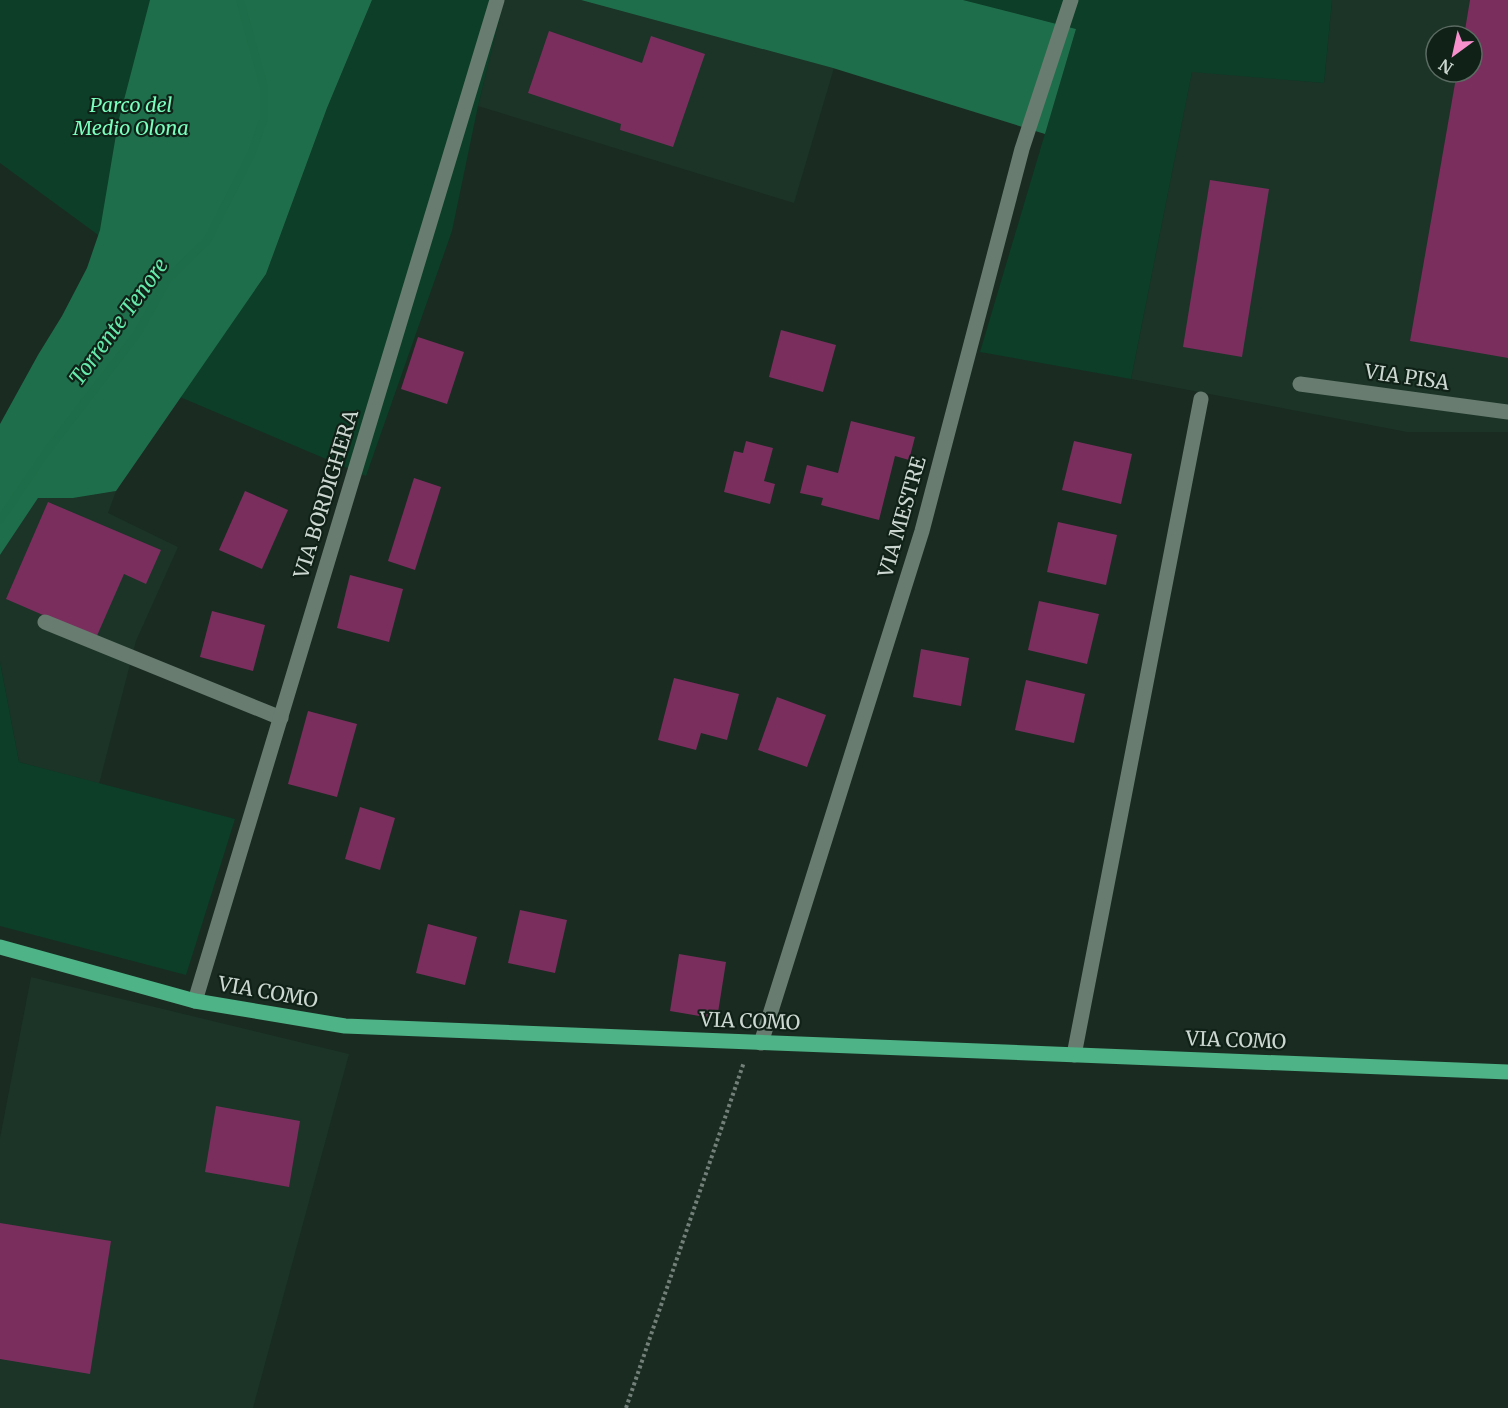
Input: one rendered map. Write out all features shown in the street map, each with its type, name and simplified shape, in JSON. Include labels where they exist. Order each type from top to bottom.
[{"type":"main road","name":"VIA COMO","points":[[0,947],[195,1001],[345,1026],[1508,1072]]},
{"type":"street","name":"VIA BORDIGHERA","points":[[195,1001],[497,0]]},
{"type":"street","name":"VIA MESTRE","points":[[756,1043],[922,531],[1022,149],[1071,0]]},
{"type":"street","name":"VIA PISA","points":[[1300,384],[1508,412]]},
{"type":"street","points":[[1074,1055],[1201,399]]},
{"type":"street","points":[[45,622],[280,718]]},
{"type":"path","points":[[626,1408],[756,1043]]},
{"type":"shaded area","points":[[504,0],[581,0],[834,68],[794,203],[478,106]]},
{"type":"shaded area","points":[[1332,0],[1508,0],[1508,432],[1407,432],[1131,379],[1192,71],[1324,83]]},
{"type":"shaded area","points":[[116,491],[108,513],[178,547],[136,641],[99,784],[19,762],[0,662],[0,555],[38,498],[73,498]]},
{"type":"shaded area","points":[[31,977],[349,1054],[253,1408],[0,1408],[0,1138]]},
{"type":"green space","name":"Parco del Medio Olona","points":[[0,0],[232,0],[161,281],[0,163]]},
{"type":"green space","points":[[150,0],[372,0],[327,108],[266,274],[116,491],[73,498],[38,498],[0,555],[0,424],[87,268],[100,230],[118,123]]},
{"type":"green space","points":[[372,0],[504,0],[478,106],[452,231],[366,476],[180,397],[266,274],[327,108]]},
{"type":"green space","points":[[581,0],[963,0],[1076,29],[1045,134],[833,68]]},
{"type":"green space","points":[[963,0],[1332,0],[1324,83],[1192,72],[1131,379],[980,352],[1076,29]]},
{"type":"green space","points":[[0,662],[19,762],[235,819],[186,975],[0,926]]},
{"type":"building","points":[[1470,0],[1508,0],[1508,358],[1410,341],[1455,84],[1484,84],[1484,24],[1466,24]]},
{"type":"building","points":[[549,31],[642,63],[651,36],[705,54],[673,147],[620,130],[621,124],[528,93]]},
{"type":"building","points":[[1210,180],[1269,189],[1242,357],[1183,347]]},
{"type":"building","points":[[781,330],[836,345],[823,392],[769,377]]},
{"type":"building","points":[[418,337],[464,352],[447,404],[401,389]]},
{"type":"building","points":[[851,421],[915,437],[909,460],[895,456],[879,520],[821,505],[823,498],[800,493],[807,465],[838,473]]},
{"type":"building","points":[[746,441],[773,448],[764,481],[775,484],[770,504],[724,492],[734,451],[743,453]]},
{"type":"building","points":[[1074,441],[1132,454],[1121,504],[1062,490]]},
{"type":"building","points":[[414,478],[441,487],[415,570],[388,561]]},
{"type":"building","points":[[245,491],[288,510],[262,569],[219,550]]},
{"type":"building","points":[[48,502],[161,550],[146,584],[124,574],[96,638],[6,599]]},
{"type":"building","points":[[1058,522],[1117,535],[1106,585],[1047,572]]},
{"type":"building","points":[[350,575],[403,589],[389,642],[337,628]]},
{"type":"building","points":[[1039,601],[1099,614],[1087,664],[1028,650]]},
{"type":"building","points":[[212,611],[265,625],[253,671],[200,657]]},
{"type":"building","points":[[921,649],[969,658],[961,706],[913,697]]},
{"type":"building","points":[[674,678],[739,694],[727,740],[701,733],[696,750],[658,740]]},
{"type":"building","points":[[1026,680],[1085,694],[1074,743],[1015,730]]},
{"type":"building","points":[[777,697],[826,715],[807,767],[758,750]]},
{"type":"building","points":[[308,711],[357,724],[337,797],[288,784]]},
{"type":"building","points":[[360,807],[395,818],[380,870],[345,859]]},
{"type":"building","points":[[520,910],[567,920],[555,973],[508,963]]},
{"type":"building","points":[[428,924],[477,937],[465,985],[416,973]]},
{"type":"building","points":[[679,954],[726,962],[717,1019],[670,1011]]},
{"type":"building","points":[[216,1106],[300,1121],[289,1187],[205,1172]]},
{"type":"building","points":[[0,1223],[111,1241],[90,1374],[0,1359]]},
{"type":"waterway","name":"Torrente Tenore","points":[[0,520],[47,451],[137,334],[167,280],[208,239],[252,152],[264,118],[264,87],[240,0]]}]
